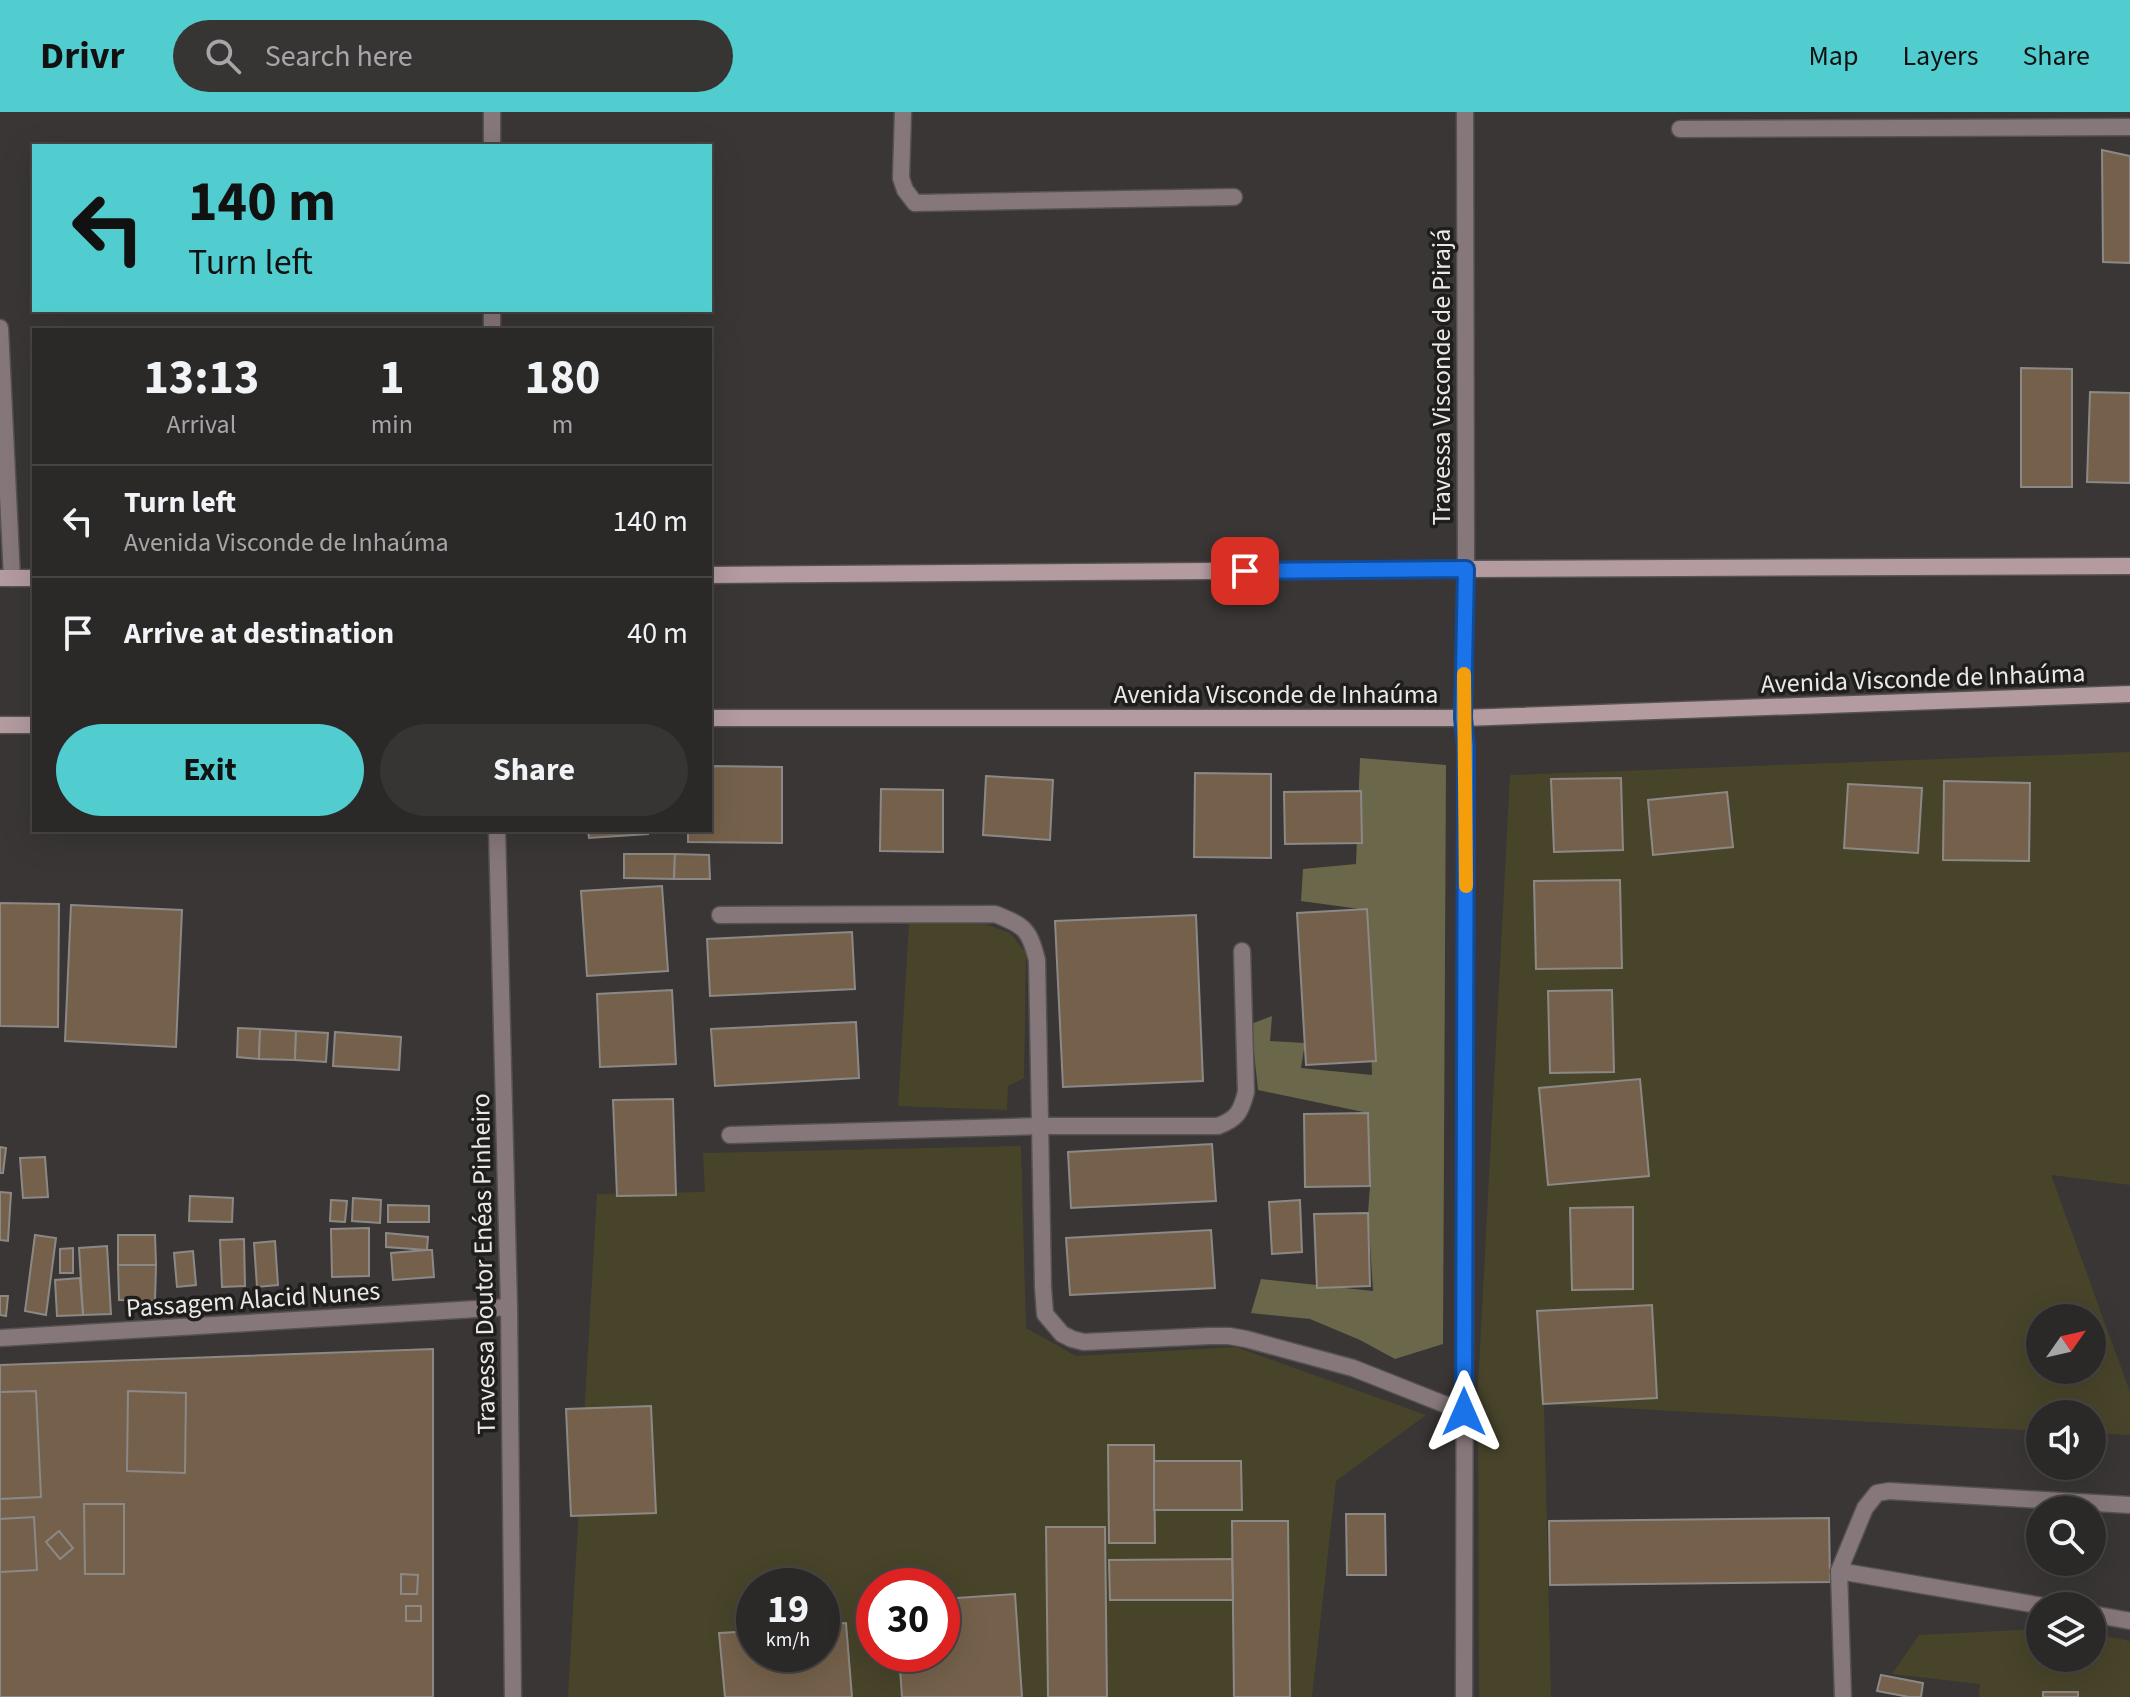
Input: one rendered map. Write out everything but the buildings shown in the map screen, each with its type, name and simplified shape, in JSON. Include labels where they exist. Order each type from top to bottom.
[{"type":"street","points":[[492,112],[492,144]]},
{"type":"street","points":[[903,112],[901,178],[915,203],[1234,197]]},
{"type":"street","name":"Travessa Visconde de Pirajá","points":[[1464,1697],[1465,112]]},
{"type":"street","points":[[1680,129],[1967,120],[2130,127]]},
{"type":"street","points":[[0,328],[6,578],[32,578]]},
{"type":"street","points":[[712,575],[2130,566]]},
{"type":"street","name":"Avenida Visconde de Inhaúma","points":[[712,718],[1463,718],[2130,694]]},
{"type":"street","points":[[0,725],[32,725]]},
{"type":"street","name":"Travessa Doutor Enéas Pinheiro","points":[[497,832],[509,1307],[513,1697]]},
{"type":"street","points":[[720,915],[995,914],[1018,923],[1031,937],[1037,960],[1045,1314],[1062,1334],[1084,1342],[1209,1336],[1246,1339],[1353,1368],[1464,1412]]},
{"type":"street","points":[[730,1135],[1040,1126],[1218,1126],[1233,1120],[1243,1106],[1246,1092],[1242,951]]},
{"type":"street","name":"Passagem Alacid Nunes","points":[[0,1338],[509,1307]]},
{"type":"street","points":[[1843,1697],[1839,1571],[1865,1508],[1877,1493],[1889,1491],[2130,1505]]},
{"type":"street","points":[[1839,1571],[2026,1603]]},
{"type":"street","points":[[2106,1617],[2130,1621]]},
{"type":"shaded area","points":[[2130,752],[2130,1185],[2051,1175],[2098,1304],[2026,1304],[2026,1384],[2106,1384],[2106,1326],[2130,1392],[2130,1435],[2106,1434],[2106,1400],[2026,1400],[2026,1430],[1544,1404],[1551,1697],[1479,1697],[1478,1387],[1510,775]]},
{"type":"shaded area","points":[[1360,758],[1446,765],[1443,1344],[1395,1359],[1310,1319],[1251,1313],[1261,1279],[1373,1291],[1368,1213],[1368,1113],[1258,1090],[1251,1024],[1272,1016],[1270,1041],[1305,1043],[1301,1068],[1372,1075],[1367,910],[1301,901],[1303,869],[1356,864]]},
{"type":"shaded area","points":[[909,924],[985,924],[1010,933],[1026,953],[1024,1078],[1008,1086],[1007,1110],[898,1106]]},
{"type":"shaded area","points":[[1021,1146],[1026,1328],[1076,1356],[1236,1347],[1426,1415],[1336,1481],[1312,1697],[568,1697],[597,1194],[705,1192],[703,1153]]},
{"type":"shaded area","points":[[2026,1630],[2026,1672],[2106,1672],[2106,1636],[2130,1641],[2130,1697],[1979,1697],[1980,1684],[1892,1674],[1919,1635]]},
{"type":"slow traffic","points":[[1464,674],[1466,886]]},
{"type":"route","points":[[1245,571],[1466,569],[1463,718],[1466,747],[1464,1412]]}]
